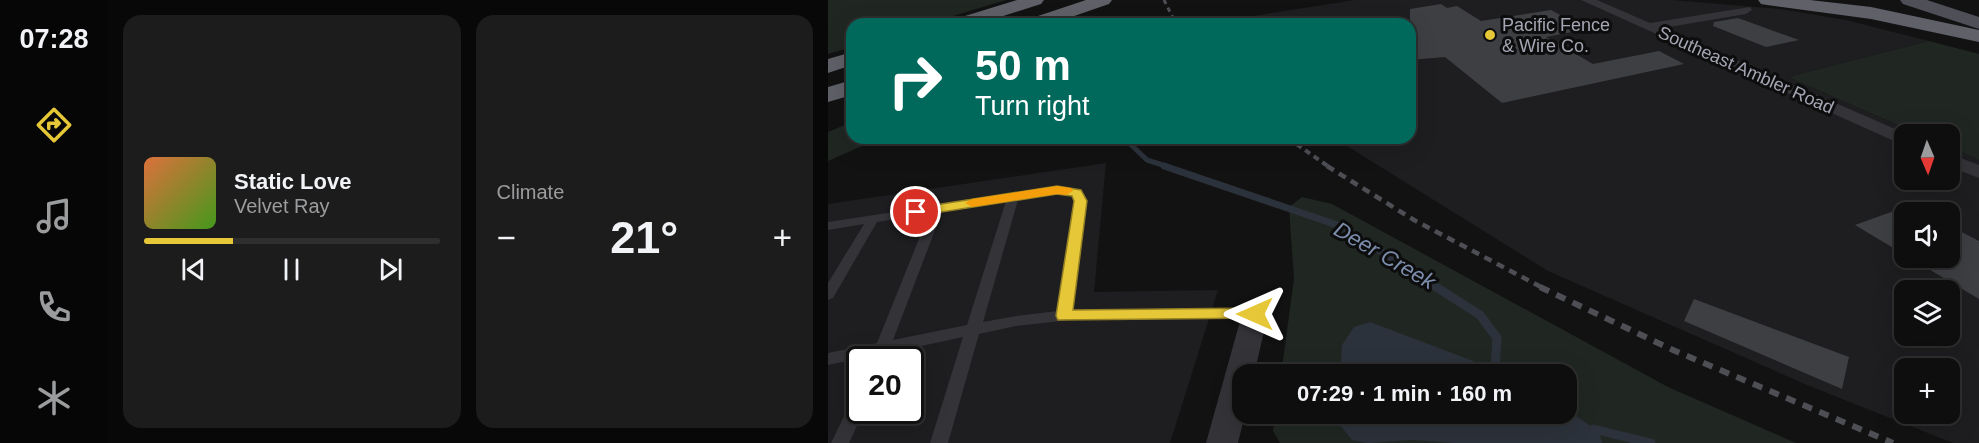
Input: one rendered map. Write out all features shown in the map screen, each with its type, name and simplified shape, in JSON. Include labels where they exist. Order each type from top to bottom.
[{"type":"highway","points":[[978,18],[1035,0]]},
{"type":"highway","points":[[1050,18],[1103,0]]},
{"type":"highway","points":[[1767,0],[1871,13],[1979,36]]},
{"type":"highway","points":[[828,66],[846,60]]},
{"type":"highway","points":[[828,95],[846,89]]},
{"type":"main road","points":[[1909,0],[1979,23]]},
{"type":"main road","points":[[1943,0],[1979,12]]},
{"type":"street","name":"Southeast Ambler Road","points":[[1587,0],[1894,135]]},
{"type":"street","points":[[1649,27],[1746,10]]},
{"type":"street","points":[[1960,164],[1979,172]]},
{"type":"street","points":[[1222,443],[1255,314]]},
{"type":"lane","points":[[828,226],[1057,190],[1077,193],[1080,201],[1064,316]]},
{"type":"lane","points":[[939,443],[1013,197]]},
{"type":"lane","points":[[884,346],[937,209]]},
{"type":"lane","points":[[828,295],[873,219]]},
{"type":"lane","points":[[912,346],[1016,321],[1064,316],[1255,314]]},
{"type":"lane","points":[[828,359],[846,357]]},
{"type":"lane","points":[[840,443],[849,424]]},
{"type":"shaded area","points":[[828,0],[1006,0],[946,18],[846,18],[846,49],[828,54]]},
{"type":"shaded area","points":[[1355,0],[1672,0],[1780,9],[1846,20],[1929,41],[1788,77],[1896,124],[1894,190],[1960,190],[1960,151],[1979,160],[1979,443],[1953,443],[1905,424],[1960,424],[1960,358],[1894,358],[1894,420],[1807,385],[1548,271],[1344,144],[1416,144],[1416,18],[1240,18]]},
{"type":"shaded area","points":[[1929,41],[1979,54],[1979,160],[1960,151],[1960,124],[1896,124],[1788,77]]},
{"type":"shaded area","points":[[846,124],[846,144],[866,144],[828,161],[828,132]]},
{"type":"shaded area","points":[[1106,163],[1094,292],[1218,290],[1170,443],[828,443],[828,204]]},
{"type":"shaded area","points":[[1302,197],[1332,204],[1668,387],[1796,443],[1280,443],[1273,431],[1274,424],[1577,424],[1577,364],[1282,364],[1294,279],[1289,207]]},
{"type":"shaded area","points":[[1370,322],[1481,364],[1341,364],[1342,345],[1354,327]]},
{"type":"shaded area","points":[[1577,417],[1599,432],[1602,443],[1456,443],[1412,440],[1368,443],[1352,440],[1339,424],[1577,424]]},
{"type":"building","points":[[1441,4],[1447,8],[1457,6],[1481,21],[1551,10],[1579,25],[1574,26],[1582,30],[1546,37],[1593,64],[1659,51],[1684,64],[1502,103],[1445,57],[1416,59],[1416,18],[1410,18],[1410,9]]},
{"type":"building","points":[[1738,18],[1799,40],[1766,47],[1713,26],[1714,22]]},
{"type":"building","points":[[1894,211],[1894,248],[1855,225]]},
{"type":"building","points":[[1960,231],[1979,241],[1979,299],[1960,288],[1960,280],[1947,280],[1927,268],[1960,268]]},
{"type":"building","points":[[1694,299],[1849,357],[1842,389],[1684,321]]},
{"type":"waterway","name":"Deer Creek","points":[[1130,144],[1147,160],[1169,167]]},
{"type":"waterway","name":"Deer Creek","points":[[1164,166],[1343,227],[1438,288]]},
{"type":"waterway","name":"Deer Creek","points":[[1436,287],[1480,315],[1497,338],[1495,364]]},
{"type":"waterway","name":"Deer Creek","points":[[1593,429],[1651,443]]},
{"type":"railway","points":[[1164,0],[1173,18]]},
{"type":"railway","points":[[1296,144],[1329,167]]},
{"type":"railway","points":[[1327,166],[1414,220],[1543,288]]},
{"type":"railway","points":[[1540,287],[1673,350],[1893,443]]},
{"type":"slow traffic","points":[[972,203],[1057,190],[1066,191]]},
{"type":"place","name":"Pacific Fence & Wire Co.","points":[[1490,35]]},
{"type":"route","points":[[916,212],[1057,190],[1077,193],[1080,201],[1064,316],[1079,314],[1255,314]]}]
